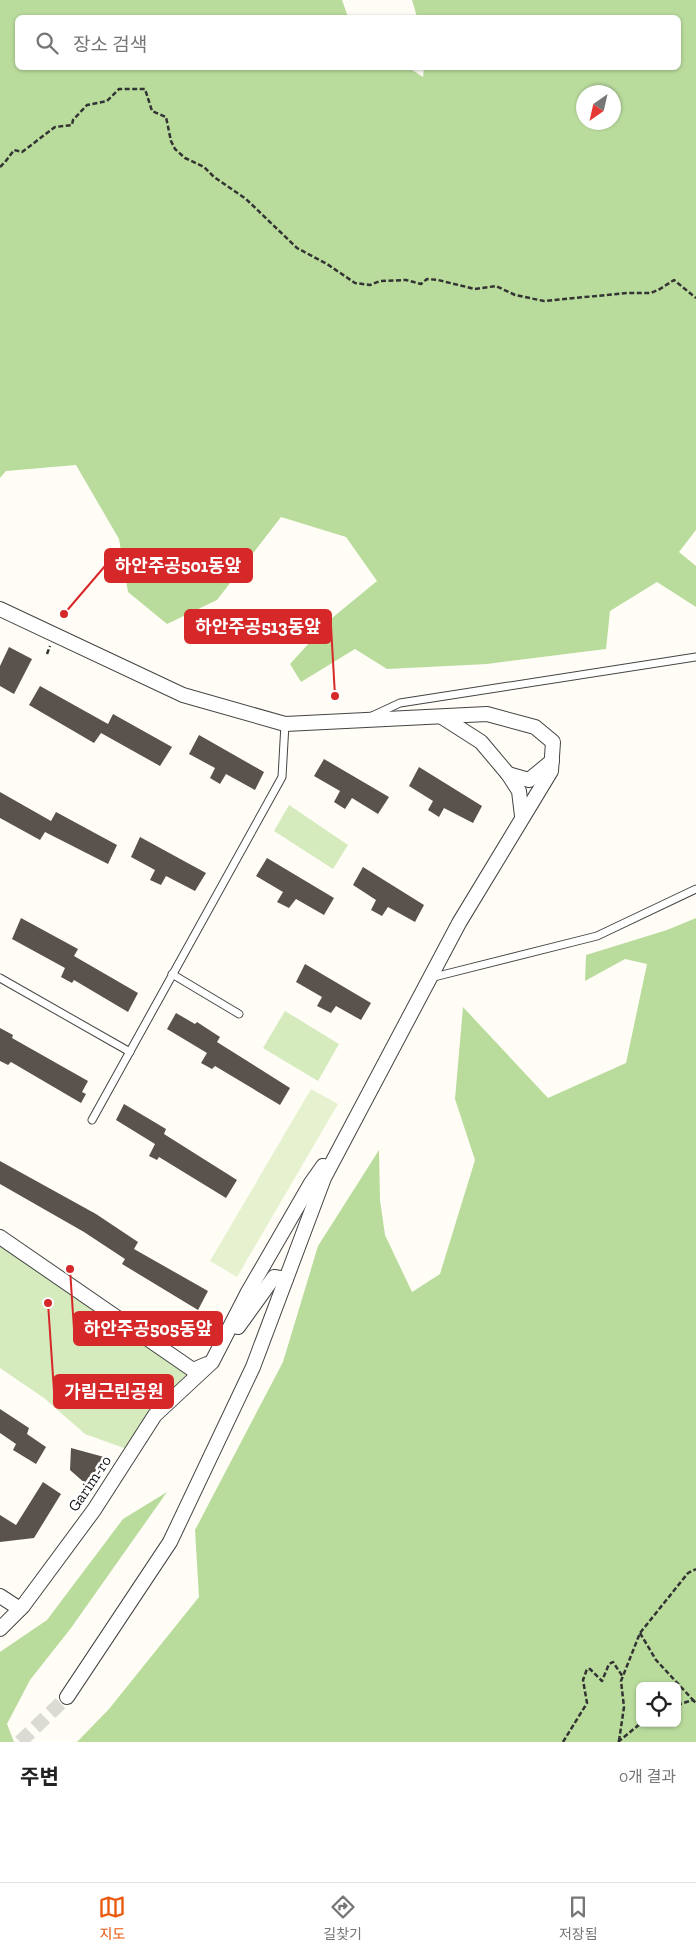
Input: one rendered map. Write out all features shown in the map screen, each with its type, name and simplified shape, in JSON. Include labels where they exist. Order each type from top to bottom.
[{"type":"street","points":[[0,609],[183,695],[284,724],[487,714],[535,727],[553,742],[551,771],[522,816],[459,923],[324,1178],[253,1367],[170,1542],[66,1697]]},
{"type":"street","points":[[442,717],[481,742],[508,774],[519,791],[522,816]]},
{"type":"street","points":[[508,774],[529,780],[552,761]]},
{"type":"street","points":[[212,1362],[248,1292],[311,1183],[353,1124]]},
{"type":"street","points":[[0,1237],[194,1370],[212,1362],[274,1277],[286,1279]]},
{"type":"street","name":"Garim-ro","points":[[0,1629],[20,1609],[94,1510],[155,1415],[212,1362]]},
{"type":"street","points":[[0,1596],[20,1609]]},
{"type":"lane","points":[[363,720],[400,703],[696,657]]},
{"type":"lane","points":[[92,1120],[282,777],[284,724]]},
{"type":"lane","points":[[430,978],[597,936],[696,889]]},
{"type":"lane","points":[[172,974],[239,1014]]},
{"type":"lane","points":[[0,978],[130,1052]]},
{"type":"path","points":[[0,167],[14,150],[22,152],[56,127],[72,125],[73,120],[87,105],[107,101],[119,88],[145,90],[152,111],[166,118],[171,141],[175,149],[185,158],[204,167],[214,177],[246,199],[298,248],[327,264],[355,283],[370,285],[380,281],[406,280],[420,284],[427,279],[438,280],[475,289],[496,286],[515,295],[544,301],[627,293],[651,293],[674,280],[696,298]]},
{"type":"path","points":[[618,1741],[624,1707],[621,1681],[640,1633],[688,1573],[696,1569]]},
{"type":"path","points":[[640,1633],[656,1660],[694,1702]]},
{"type":"path","points":[[563,1742],[587,1703],[583,1680],[587,1669],[590,1669],[602,1681],[609,1664],[613,1662],[623,1677]]},
{"type":"path","points":[[681,1704],[694,1702]]},
{"type":"path","points":[[618,1741],[636,1727]]},
{"type":"green space","points":[[0,0],[342,0],[347,15],[15,15],[15,70],[412,70],[423,77],[424,70],[681,70],[681,15],[416,15],[412,0],[696,0],[696,530],[679,552],[696,566],[696,607],[657,582],[610,611],[606,649],[487,664],[387,669],[355,649],[301,682],[290,664],[332,618],[377,581],[346,537],[281,517],[217,600],[167,624],[128,592],[119,539],[76,465],[6,471],[0,478]]},
{"type":"green space","points":[[289,805],[348,845],[333,869],[274,831]]},
{"type":"green space","points":[[696,918],[696,1742],[77,1742],[109,1709],[199,1597],[195,1530],[283,1362],[318,1246],[379,1150],[380,1200],[385,1235],[412,1292],[440,1274],[475,1160],[455,1099],[463,1007],[548,1098],[626,1063],[647,964],[625,959],[585,981],[586,955],[667,930]]},
{"type":"green space","points":[[285,1011],[339,1044],[318,1081],[263,1048]]},
{"type":"green space","points":[[311,1089],[338,1104],[237,1277],[210,1261]]},
{"type":"green space","points":[[0,1237],[193,1370],[132,1451],[85,1434],[44,1398],[0,1368]]},
{"type":"green space","points":[[167,1492],[71,1628],[30,1680],[7,1724],[14,1742],[0,1742],[0,1652],[47,1620],[123,1519]]},
{"type":"building","points":[[9,647],[32,659],[14,694],[0,686],[0,666]]},
{"type":"building","points":[[40,686],[108,724],[113,714],[172,747],[160,766],[101,733],[94,743],[29,705]]},
{"type":"building","points":[[199,735],[264,772],[255,790],[226,774],[220,784],[210,778],[215,768],[189,754]]},
{"type":"building","points":[[324,759],[389,797],[378,814],[352,798],[345,809],[334,802],[340,791],[314,776]]},
{"type":"building","points":[[419,767],[482,806],[473,823],[444,808],[439,817],[428,810],[433,801],[409,786]]},
{"type":"building","points":[[0,792],[51,821],[56,812],[117,845],[108,864],[45,832],[40,840],[0,818]]},
{"type":"building","points":[[140,837],[206,873],[195,891],[166,876],[161,885],[150,880],[155,870],[131,857]]},
{"type":"building","points":[[267,858],[334,898],[324,915],[296,899],[289,908],[277,902],[283,892],[256,876]]},
{"type":"building","points":[[363,867],[424,905],[415,922],[388,907],[382,916],[371,910],[376,900],[353,885]]},
{"type":"building","points":[[21,918],[78,949],[74,956],[138,993],[128,1012],[74,980],[72,983],[61,977],[65,968],[12,939]]},
{"type":"building","points":[[305,964],[371,1003],[361,1020],[336,1006],[331,1013],[317,1006],[322,997],[296,982]]},
{"type":"building","points":[[176,1013],[195,1024],[197,1022],[220,1037],[217,1042],[290,1088],[280,1105],[215,1066],[212,1069],[201,1063],[207,1053],[167,1029]]},
{"type":"building","points":[[0,1028],[13,1035],[12,1038],[88,1081],[82,1092],[86,1094],[81,1103],[11,1062],[8,1065],[0,1061]]},
{"type":"building","points":[[124,1104],[166,1129],[164,1134],[237,1180],[226,1198],[159,1157],[157,1160],[149,1156],[155,1144],[116,1120]]},
{"type":"building","points":[[0,1161],[96,1214],[138,1242],[134,1249],[208,1291],[198,1310],[122,1264],[125,1259],[84,1232],[0,1184]]},
{"type":"building","points":[[0,1409],[29,1428],[27,1434],[46,1447],[36,1464],[13,1450],[16,1444],[0,1433]]},
{"type":"building","points":[[71,1448],[104,1457],[87,1485],[70,1470]]},
{"type":"building","points":[[43,1482],[61,1494],[34,1538],[0,1542],[0,1515],[16,1525]]},
{"type":"tunnel","points":[[20,1742],[67,1697]]},
{"type":"place","name":"하안주공501동앞","points":[[64,614]]},
{"type":"place","name":"하안주공513동앞","points":[[335,696]]},
{"type":"place","name":"하안주공505동앞","points":[[70,1269]]},
{"type":"place","name":"가림근린공원","points":[[48,1303]]}]
